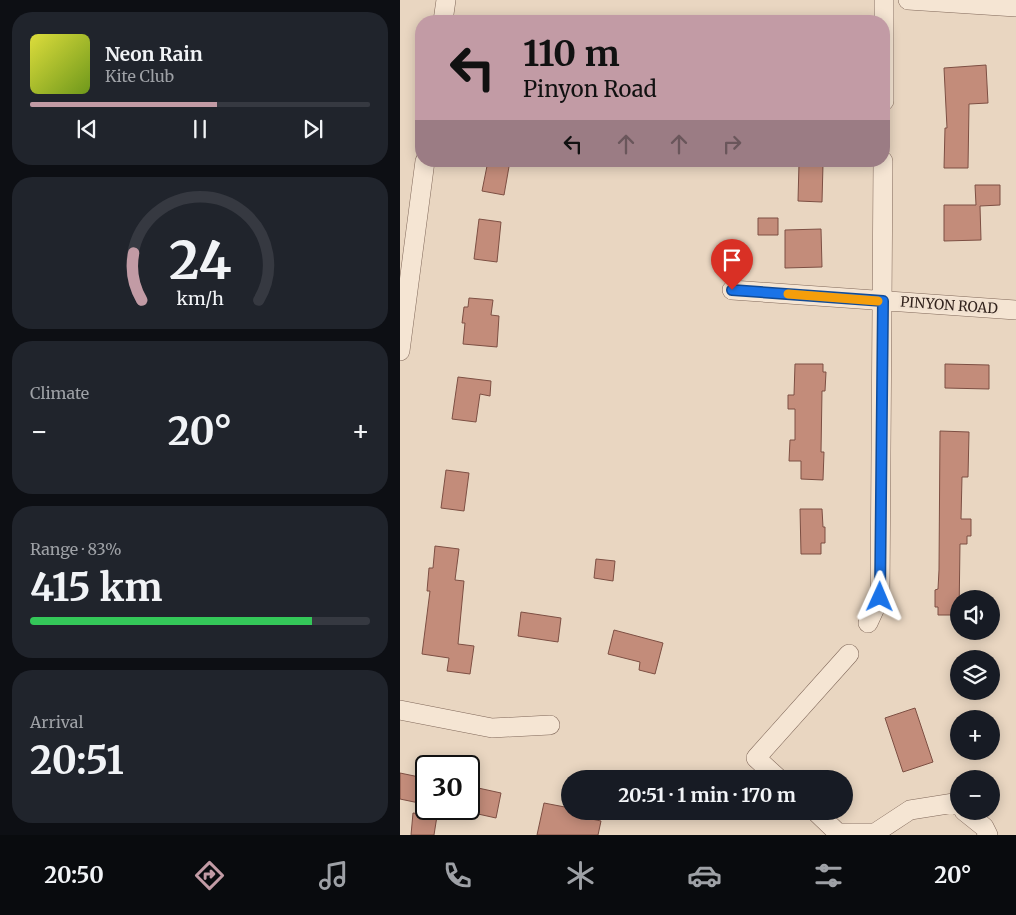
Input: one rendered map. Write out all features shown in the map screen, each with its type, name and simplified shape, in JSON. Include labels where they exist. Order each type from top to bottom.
[{"type":"street","points":[[444,15],[446,0]]},
{"type":"street","points":[[884,0],[884,15]]},
{"type":"street","points":[[908,0],[1016,7]]},
{"type":"street","points":[[400,351],[424,167]]},
{"type":"street","points":[[868,623],[880,597],[883,167]]},
{"type":"street","name":"PINYON ROAD","points":[[732,290],[1016,310]]},
{"type":"street","points":[[769,770],[756,758],[848,654]]},
{"type":"street","points":[[400,710],[492,728],[550,725]]},
{"type":"street","points":[[825,820],[838,832],[875,833],[910,810],[950,804]]},
{"type":"street","points":[[975,820],[984,827],[988,835]]},
{"type":"building","points":[[986,65],[988,103],[969,104],[968,168],[944,168],[945,128],[947,128],[944,68]]},
{"type":"building","points":[[487,167],[509,167],[504,195],[482,191]]},
{"type":"building","points":[[799,167],[823,167],[822,202],[798,201]]},
{"type":"building","points":[[975,185],[1000,185],[1000,205],[980,206],[981,240],[944,241],[944,205],[976,205]]},
{"type":"building","points":[[758,218],[778,218],[778,235],[758,235]]},
{"type":"building","points":[[479,219],[501,222],[497,262],[474,259]]},
{"type":"building","points":[[821,229],[822,267],[785,268],[785,230]]},
{"type":"building","points":[[469,298],[493,300],[491,315],[499,316],[497,347],[463,344],[465,323],[462,323],[464,307],[468,307]]},
{"type":"building","points":[[795,364],[823,364],[823,372],[826,372],[825,391],[822,391],[821,452],[824,452],[823,480],[801,479],[801,461],[789,461],[790,440],[795,440],[795,409],[788,409],[788,395],[794,395]]},
{"type":"building","points":[[945,364],[989,365],[989,389],[945,388]]},
{"type":"building","points":[[458,377],[491,381],[490,396],[480,394],[476,422],[452,419]]},
{"type":"building","points":[[940,431],[969,432],[968,477],[962,477],[961,519],[971,519],[971,536],[967,536],[967,544],[960,544],[959,590],[950,590],[950,615],[938,615],[938,607],[935,607],[935,590],[938,589]]},
{"type":"building","points":[[446,470],[469,473],[464,511],[441,508]]},
{"type":"building","points":[[800,509],[822,509],[825,543],[821,543],[821,554],[801,554]]},
{"type":"building","points":[[435,546],[459,549],[455,580],[464,581],[458,644],[474,646],[470,674],[447,671],[449,658],[422,654],[430,591],[427,591],[429,568],[433,568]]},
{"type":"building","points":[[596,559],[615,561],[613,581],[594,578]]},
{"type":"building","points":[[521,612],[561,618],[558,642],[518,636]]},
{"type":"building","points":[[614,630],[663,643],[655,674],[639,670],[640,662],[608,654]]},
{"type":"building","points":[[915,708],[933,762],[903,772],[885,718]]},
{"type":"building","points":[[400,773],[415,776],[415,802],[400,799]]},
{"type":"building","points":[[480,788],[501,793],[496,818],[480,814]]},
{"type":"building","points":[[544,803],[561,806],[561,820],[601,821],[598,835],[537,835]]},
{"type":"building","points":[[413,813],[415,813],[415,820],[436,820],[434,835],[411,835]]},
{"type":"slow traffic","points":[[788,294],[878,301]]},
{"type":"route","points":[[732,290],[883,301],[880,597]]}]
